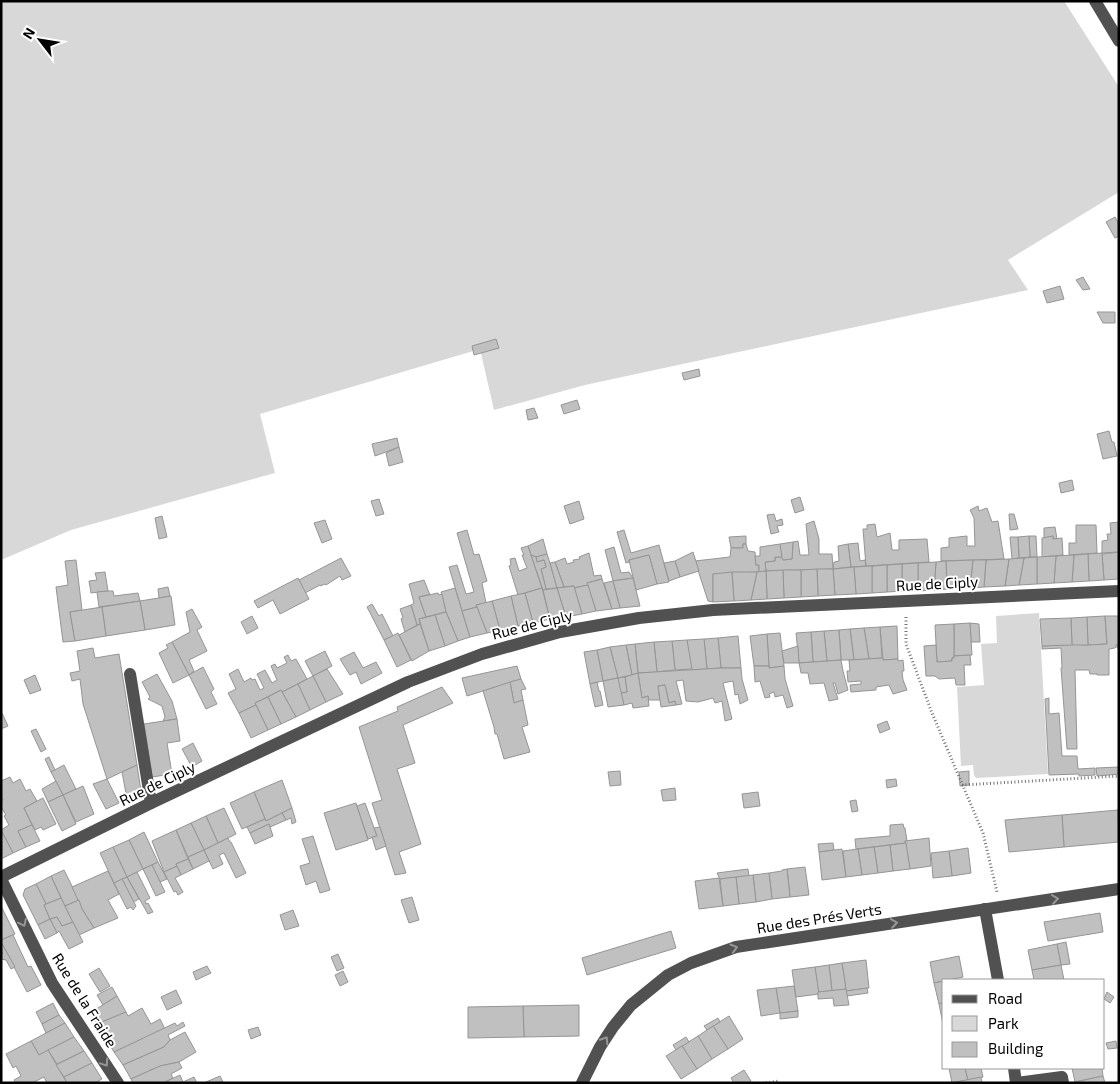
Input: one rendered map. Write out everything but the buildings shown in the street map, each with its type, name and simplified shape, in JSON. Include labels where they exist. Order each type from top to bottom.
[{"type":"street","points":[[1095,1],[1119,41]]},
{"type":"street","name":"Rue de Ciply","points":[[1,878],[151,803],[408,682],[482,654],[560,632],[639,618],[714,610],[1119,591]]},
{"type":"street","points":[[130,674],[151,803]]},
{"type":"street","name":"Rue de la Fraide","points":[[1,878],[52,983],[118,1083]]},
{"type":"street","name":"Rue des Prés Verts","points":[[582,1083],[600,1047],[630,1005],[668,975],[691,963],[736,947],[1119,889]]},
{"type":"street","points":[[985,909],[998,979]]},
{"type":"street","points":[[1014,1069],[1016,1083],[1062,1077],[1064,1083]]},
{"type":"path","points":[[906,600],[906,644],[932,713],[983,833],[1001,907]]},
{"type":"path","points":[[962,784],[1119,776]]},
{"type":"path","points":[[766,1083],[779,1081]]},
{"type":"green space","points":[[1,1],[1064,1],[1119,87],[1119,192],[1008,260],[1028,290],[585,385],[494,410],[480,349],[260,414],[275,473],[71,530],[1,560]]},
{"type":"green space","points":[[1039,613],[1048,774],[976,778],[973,765],[961,766],[957,687],[984,685],[981,644],[997,643],[996,616]]}]
